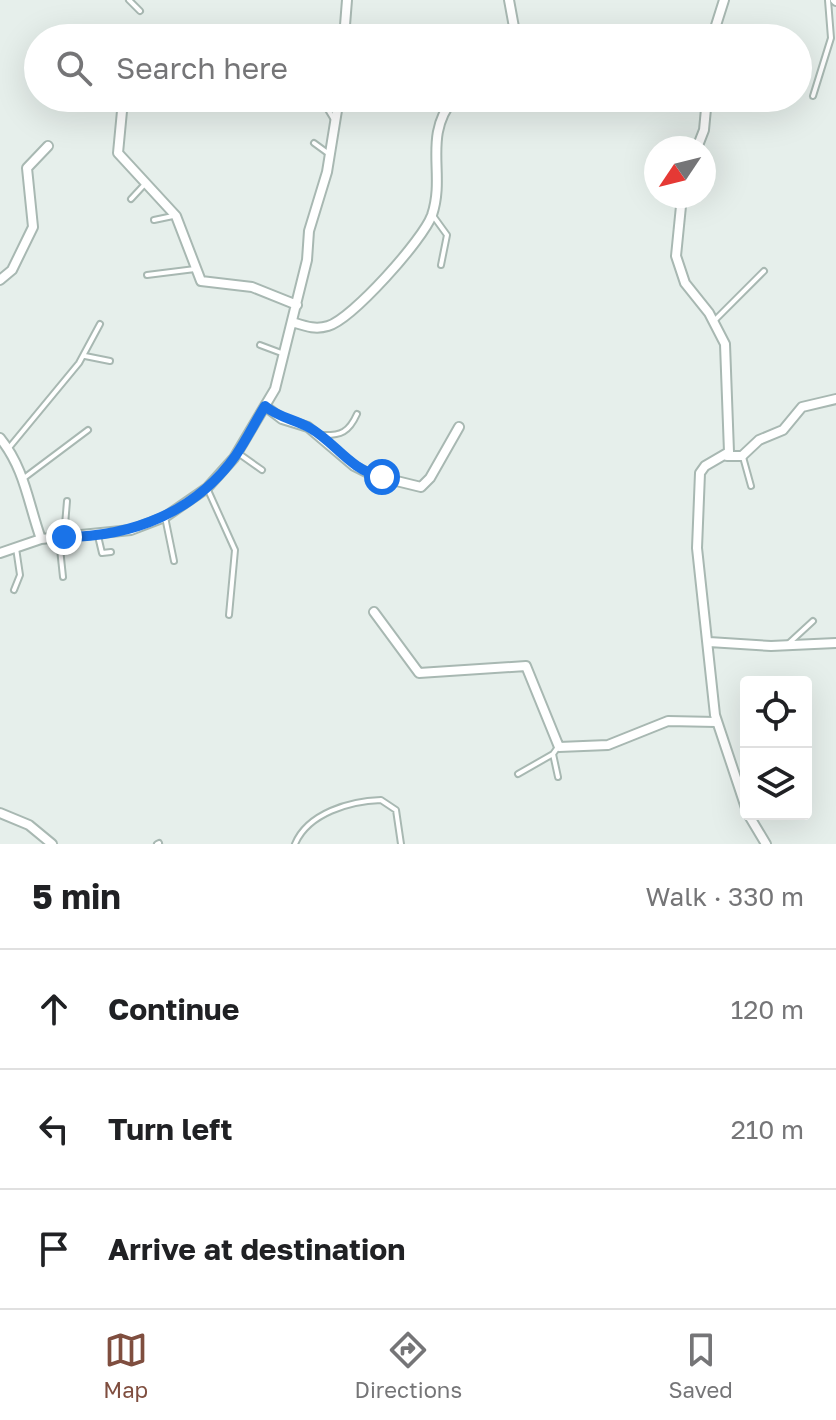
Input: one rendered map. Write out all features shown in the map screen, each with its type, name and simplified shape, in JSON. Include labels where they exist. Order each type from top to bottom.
[{"type":"street","points":[[345,24],[347,0]]},
{"type":"street","points":[[509,0],[513,24]]},
{"type":"street","points":[[716,24],[724,0]]},
{"type":"street","points":[[122,112],[118,153],[144,185],[176,216],[201,281],[252,287],[297,305]]},
{"type":"street","points":[[0,553],[41,539],[98,536],[131,530],[165,517],[207,488],[238,453],[275,389],[297,305],[309,231],[331,155],[335,112]]},
{"type":"street","points":[[292,322],[315,329],[344,318],[412,246],[432,215],[436,130],[443,112]]},
{"type":"street","points":[[702,136],[706,112]]},
{"type":"street","points":[[0,280],[12,270],[32,232],[27,168],[48,146]]},
{"type":"street","points":[[680,208],[675,240],[678,268],[714,321],[728,362],[731,442],[727,456]]},
{"type":"street","points":[[740,791],[716,722],[697,548],[698,478],[705,466],[727,456],[742,456],[759,440],[783,430],[802,407],[836,399]]},
{"type":"street","points":[[265,406],[282,419],[308,427],[354,466],[372,475],[421,487],[430,478],[459,427]]},
{"type":"street","points":[[0,438],[24,478],[41,539]]},
{"type":"street","points":[[374,612],[419,673],[526,666],[556,751],[608,745],[668,721],[716,722]]},
{"type":"street","points":[[709,642],[836,643]]},
{"type":"street","points":[[0,813],[29,825],[52,844]]},
{"type":"street","points":[[752,820],[766,844]]},
{"type":"lane","points":[[129,0],[140,11]]},
{"type":"lane","points":[[813,96],[834,25],[828,0]]},
{"type":"lane","points":[[329,112],[333,118]]},
{"type":"lane","points":[[314,143],[331,155]]},
{"type":"lane","points":[[131,199],[144,185]]},
{"type":"lane","points":[[432,215],[447,235],[441,265]]},
{"type":"lane","points":[[154,220],[176,216]]},
{"type":"lane","points":[[147,275],[195,269]]},
{"type":"lane","points":[[714,321],[764,271]]},
{"type":"lane","points":[[8,449],[84,356],[100,324]]},
{"type":"lane","points":[[260,345],[284,354]]},
{"type":"lane","points":[[84,356],[110,361]]},
{"type":"lane","points":[[319,435],[343,434],[351,427],[357,414]]},
{"type":"lane","points":[[24,478],[88,430]]},
{"type":"lane","points":[[238,453],[262,470]]},
{"type":"lane","points":[[742,456],[751,486]]},
{"type":"lane","points":[[207,488],[235,550],[229,615]]},
{"type":"lane","points":[[63,577],[62,537],[67,501]]},
{"type":"lane","points":[[165,517],[174,561]]},
{"type":"lane","points":[[98,536],[102,553],[111,552]]},
{"type":"lane","points":[[14,590],[20,575],[16,548]]},
{"type":"lane","points":[[786,645],[813,621]]},
{"type":"lane","points":[[518,774],[556,751],[558,777]]},
{"type":"lane","points":[[295,844],[310,822],[338,809],[381,800],[396,810],[401,844]]},
{"type":"route","points":[[64,537],[89,537],[131,530],[165,517],[183,506],[207,488],[234,458],[265,406],[282,419],[308,427],[354,466],[382,477]]}]
